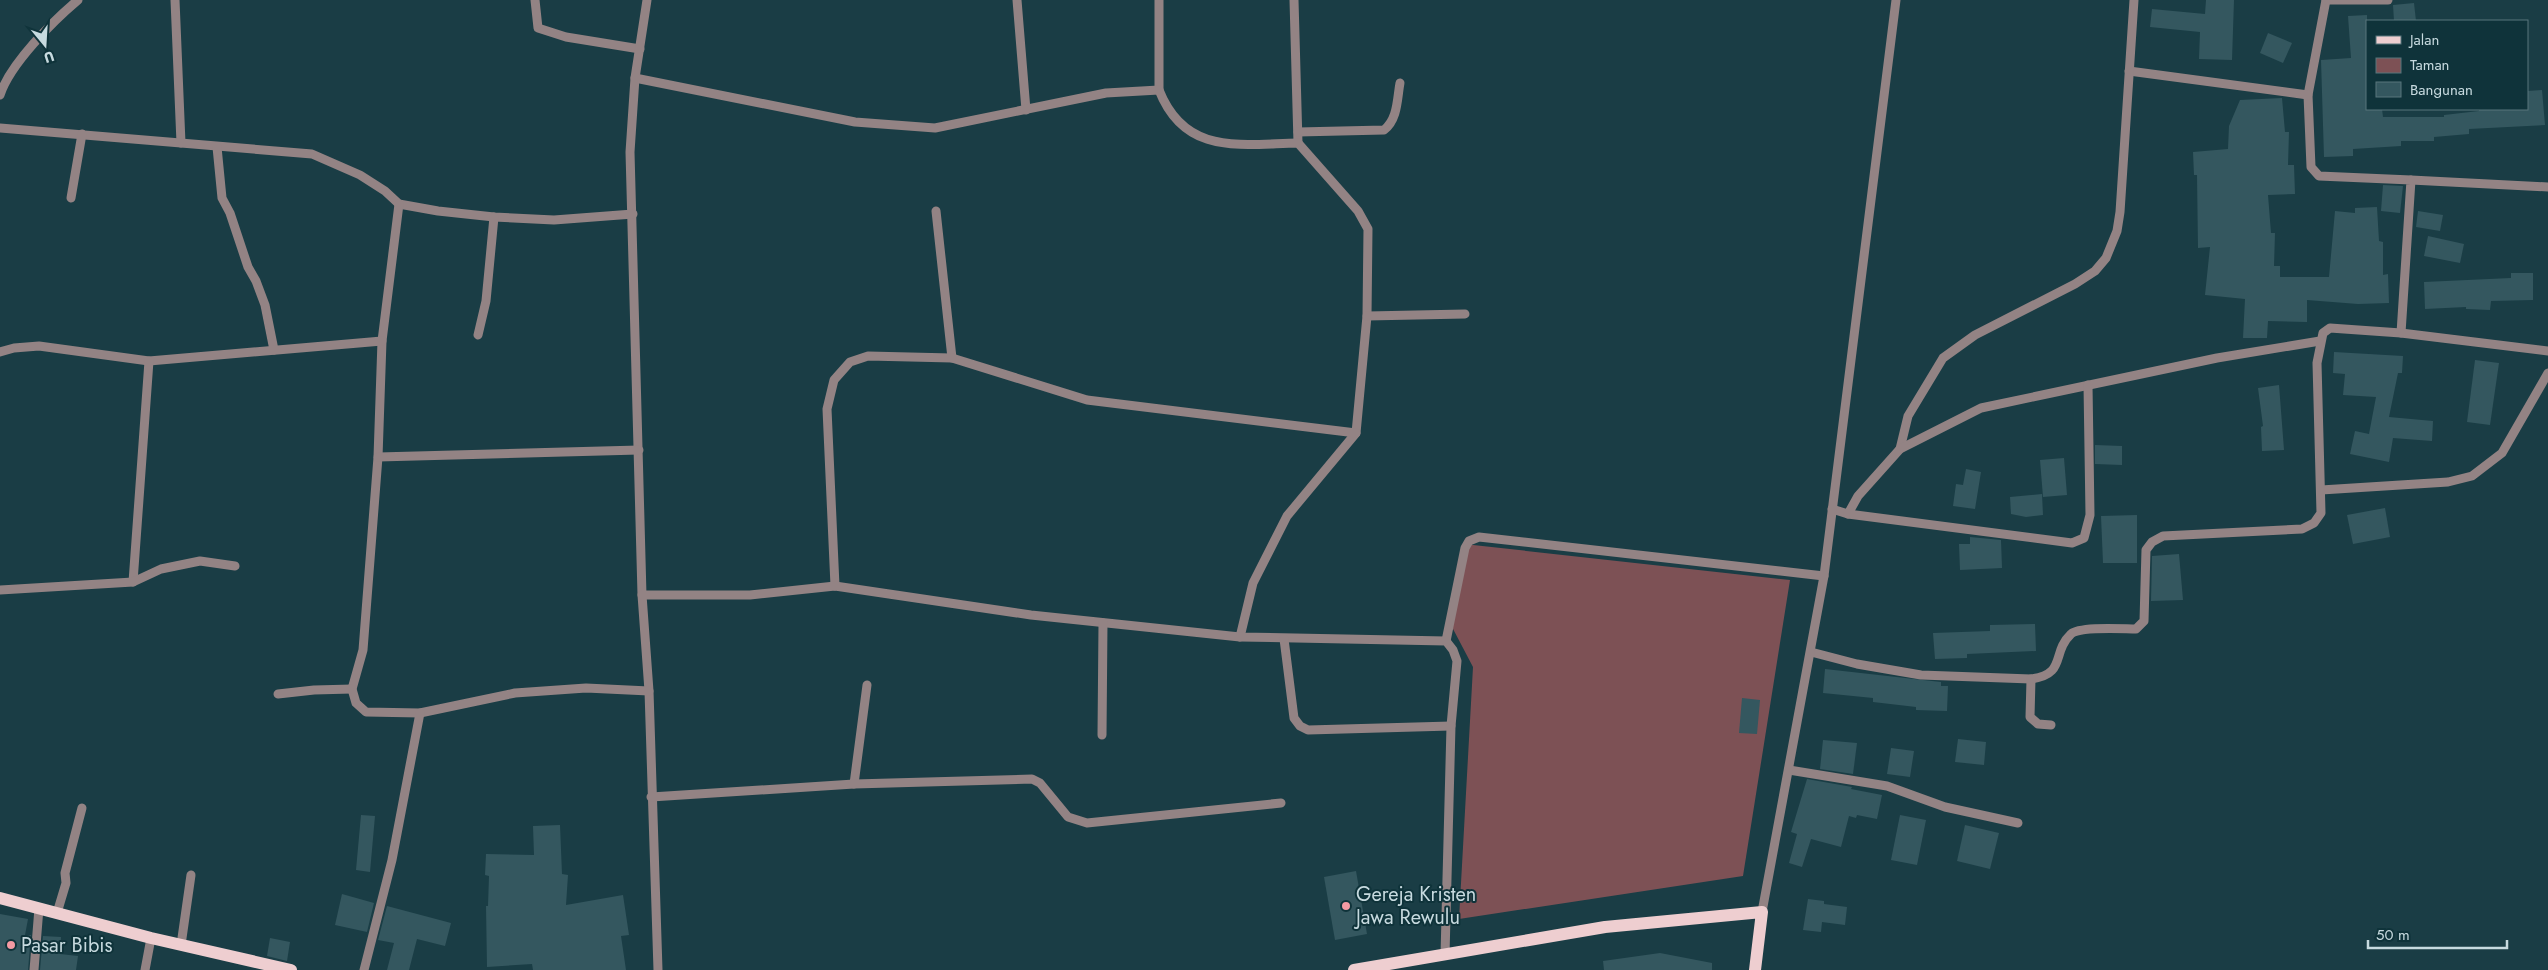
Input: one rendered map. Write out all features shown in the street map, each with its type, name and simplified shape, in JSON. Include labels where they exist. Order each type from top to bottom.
[{"type":"main road","points":[[0,898],[151,938],[291,970]]},
{"type":"main road","points":[[1354,970],[1605,927],[1762,912],[1756,970]]},
{"type":"street","points":[[0,95],[8,78],[31,48],[78,0]]},
{"type":"street","points":[[175,0],[181,143]]},
{"type":"street","points":[[535,0],[538,28],[566,37],[640,49]]},
{"type":"street","points":[[647,0],[635,78],[630,152],[642,595],[649,691],[658,970]]},
{"type":"street","points":[[1017,0],[1026,110]]},
{"type":"street","points":[[1159,0],[1159,90],[1166,106],[1177,122],[1196,137],[1234,144],[1298,144]]},
{"type":"street","points":[[1240,637],[1253,583],[1287,516],[1356,433],[1367,316],[1368,229],[1358,211],[1298,144],[1294,0]]},
{"type":"street","points":[[1762,912],[1824,576],[1896,0]]},
{"type":"street","points":[[1900,449],[1908,416],[1943,358],[1975,335],[2075,284],[2095,271],[2106,258],[2117,231],[2120,212],[2134,0]]},
{"type":"street","points":[[2388,0],[2326,0],[2308,95],[2309,154],[2312,167],[2319,176],[2548,187]]},
{"type":"street","points":[[2129,72],[2308,95]]},
{"type":"street","points":[[635,78],[855,122],[935,128],[1106,93],[1159,90]]},
{"type":"street","points":[[1298,132],[1384,130],[1391,125],[1395,116],[1400,83]]},
{"type":"street","points":[[0,128],[312,154],[360,175],[385,191],[399,204],[494,217],[554,220],[633,214]]},
{"type":"street","points":[[71,198],[82,134]]},
{"type":"street","points":[[217,147],[222,198],[230,213],[248,267],[256,281],[265,305],[274,350]]},
{"type":"street","points":[[2400,332],[2411,180]]},
{"type":"street","points":[[399,204],[382,341],[378,457],[363,650],[352,689],[356,703],[366,712],[420,713],[515,693],[586,688],[649,691]]},
{"type":"street","points":[[936,211],[952,358]]},
{"type":"street","points":[[478,335],[486,301],[494,217]]},
{"type":"street","points":[[1367,316],[1465,314]]},
{"type":"street","points":[[1811,652],[1856,664],[1921,676],[2030,679],[2043,677],[2054,671],[2065,643],[2072,633],[2082,630],[2136,629],[2142,626],[2144,621],[2146,550],[2152,542],[2162,536],[2302,530],[2314,524],[2322,513],[2317,363],[2320,341],[2323,333],[2330,328],[2400,332],[2548,350]]},
{"type":"street","points":[[0,352],[14,348],[39,346],[149,360],[382,341]]},
{"type":"street","points":[[1848,514],[1858,496],[1900,449],[1980,408],[2217,358],[2320,341]]},
{"type":"street","points":[[835,586],[828,409],[834,380],[850,362],[868,356],[952,358],[1087,400],[1356,433]]},
{"type":"street","points":[[133,582],[149,360]]},
{"type":"street","points":[[2320,490],[2448,482],[2472,476],[2502,453],[2548,372]]},
{"type":"street","points":[[1832,509],[1848,514],[2072,542],[2084,538],[2090,515],[2088,385]]},
{"type":"street","points":[[378,457],[639,450]]},
{"type":"street","points":[[1446,955],[1451,726],[1457,661],[1453,650],[1446,641],[1465,548],[1470,541],[1479,537],[1824,576]]},
{"type":"street","points":[[0,590],[133,582],[161,569],[200,561],[235,566]]},
{"type":"street","points":[[642,595],[750,595],[835,586],[1031,615],[1240,637],[1284,640],[1446,641]]},
{"type":"street","points":[[1102,735],[1103,623]]},
{"type":"street","points":[[1284,640],[1294,718],[1300,726],[1308,730],[1451,726]]},
{"type":"street","points":[[2030,679],[2030,717],[2038,724],[2051,725]]},
{"type":"street","points":[[854,784],[867,684]]},
{"type":"street","points":[[278,694],[314,690],[352,689]]},
{"type":"street","points":[[364,970],[392,860],[420,713]]},
{"type":"street","points":[[1789,770],[1887,786],[1945,807],[2018,823]]},
{"type":"street","points":[[651,797],[854,784],[1032,779],[1040,783],[1068,817],[1087,823],[1281,803]]},
{"type":"street","points":[[57,913],[66,883],[65,872],[82,808]]},
{"type":"street","points":[[181,945],[191,876]]},
{"type":"street","points":[[34,970],[39,908]]},
{"type":"street","points":[[145,970],[151,938]]},
{"type":"green space","points":[[1464,544],[1790,580],[1743,876],[1459,919],[1473,667],[1452,627]]},
{"type":"building","points":[[2206,0],[2234,0],[2232,60],[2199,59],[2200,32],[2150,27],[2152,9],[2205,14]]},
{"type":"building","points":[[2414,3],[2416,20],[2394,20],[2393,5]]},
{"type":"building","points":[[2367,15],[2366,110],[2382,110],[2383,117],[2444,117],[2444,115],[2479,110],[2528,110],[2528,91],[2542,90],[2545,125],[2469,129],[2469,134],[2434,137],[2434,141],[2401,141],[2401,146],[2353,149],[2353,156],[2324,157],[2321,60],[2351,58],[2348,16]]},
{"type":"building","points":[[2268,33],[2292,43],[2283,63],[2260,53]]},
{"type":"building","points":[[2282,98],[2285,132],[2289,132],[2288,165],[2294,165],[2295,194],[2268,195],[2271,233],[2275,233],[2274,266],[2280,266],[2280,277],[2329,277],[2335,211],[2355,213],[2355,208],[2377,207],[2379,241],[2383,242],[2383,275],[2388,274],[2389,303],[2358,304],[2307,300],[2307,322],[2268,321],[2267,338],[2243,338],[2245,299],[2205,295],[2210,247],[2198,248],[2197,175],[2194,175],[2193,152],[2228,149],[2229,126],[2240,100]]},
{"type":"building","points":[[2383,185],[2403,186],[2400,213],[2381,211]]},
{"type":"building","points":[[2418,211],[2443,215],[2440,231],[2416,227]]},
{"type":"building","points":[[2428,236],[2464,244],[2460,263],[2424,256]]},
{"type":"building","points":[[2511,273],[2533,273],[2533,300],[2491,301],[2490,310],[2466,309],[2466,307],[2425,309],[2424,282],[2511,278]]},
{"type":"building","points":[[2334,352],[2403,356],[2402,373],[2398,373],[2389,417],[2433,421],[2432,441],[2393,438],[2389,462],[2350,454],[2355,431],[2369,434],[2376,397],[2343,395],[2345,374],[2333,373]]},
{"type":"building","points":[[2475,360],[2499,363],[2490,425],[2467,422]]},
{"type":"building","points":[[2279,385],[2284,450],[2262,451],[2261,427],[2263,426],[2258,388]]},
{"type":"building","points":[[2095,445],[2122,446],[2122,465],[2095,464]]},
{"type":"building","points":[[2064,458],[2067,495],[2043,497],[2040,460]]},
{"type":"building","points":[[1966,469],[1981,472],[1975,509],[1953,506],[1956,484],[1963,485]]},
{"type":"building","points":[[2042,494],[2043,515],[2026,517],[2011,514],[2010,497]]},
{"type":"building","points":[[2385,508],[2390,537],[2353,544],[2347,515]]},
{"type":"building","points":[[2137,515],[2137,563],[2103,563],[2101,516]]},
{"type":"building","points":[[1970,537],[2001,540],[2002,568],[1960,570],[1959,544],[1970,544]]},
{"type":"building","points":[[2179,554],[2183,600],[2151,601],[2152,556]]},
{"type":"building","points":[[2035,624],[2036,651],[1967,654],[1967,658],[1935,659],[1933,633],[1990,631],[1990,625]]},
{"type":"building","points":[[1825,669],[1941,682],[1941,686],[1948,686],[1947,711],[1916,710],[1916,707],[1873,702],[1873,698],[1823,693]]},
{"type":"building","points":[[1742,698],[1760,700],[1757,734],[1739,733]]},
{"type":"building","points":[[1958,739],[1986,742],[1984,765],[1955,762]]},
{"type":"building","points":[[1823,740],[1857,743],[1853,774],[1820,769]]},
{"type":"building","points":[[1891,748],[1914,751],[1910,777],[1887,774]]},
{"type":"building","points":[[1807,779],[1852,787],[1851,789],[1882,795],[1877,819],[1857,815],[1856,818],[1849,816],[1841,847],[1811,839],[1802,867],[1789,863],[1797,834],[1791,832]]},
{"type":"building","points":[[361,815],[375,816],[370,872],[356,870]]},
{"type":"building","points":[[1900,815],[1926,820],[1917,865],[1891,860]]},
{"type":"building","points":[[560,825],[562,874],[568,875],[566,905],[623,895],[629,935],[621,936],[626,970],[533,970],[532,964],[487,967],[486,906],[488,906],[489,876],[485,875],[486,854],[534,855],[533,826]]},
{"type":"building","points":[[1965,825],[1999,833],[1990,869],[1957,861]]},
{"type":"building","name":"Gereja Kristen Jawa Rewulu","points":[[1356,871],[1367,934],[1335,940],[1324,877]]},
{"type":"building","points":[[342,894],[374,903],[367,932],[335,925]]},
{"type":"building","points":[[1808,899],[1824,901],[1824,904],[1847,907],[1845,925],[1822,922],[1821,932],[1803,930]]},
{"type":"building","points":[[387,906],[451,923],[445,946],[417,939],[409,970],[387,970],[394,943],[378,940]]},
{"type":"building","name":"Pasar Bibis","points":[[0,914],[28,919],[25,935],[31,935],[28,970],[0,970]]},
{"type":"building","points":[[43,936],[61,937],[60,954],[78,956],[76,970],[40,970]]},
{"type":"building","points":[[270,938],[290,942],[287,961],[267,956]]},
{"type":"building","points":[[1660,953],[1712,963],[1712,970],[1604,970],[1603,961]]},
{"type":"place","name":"Gereja Kristen Jawa Rewulu","points":[[1346,906]]},
{"type":"place","name":"Pasar Bibis","points":[[11,945]]}]
